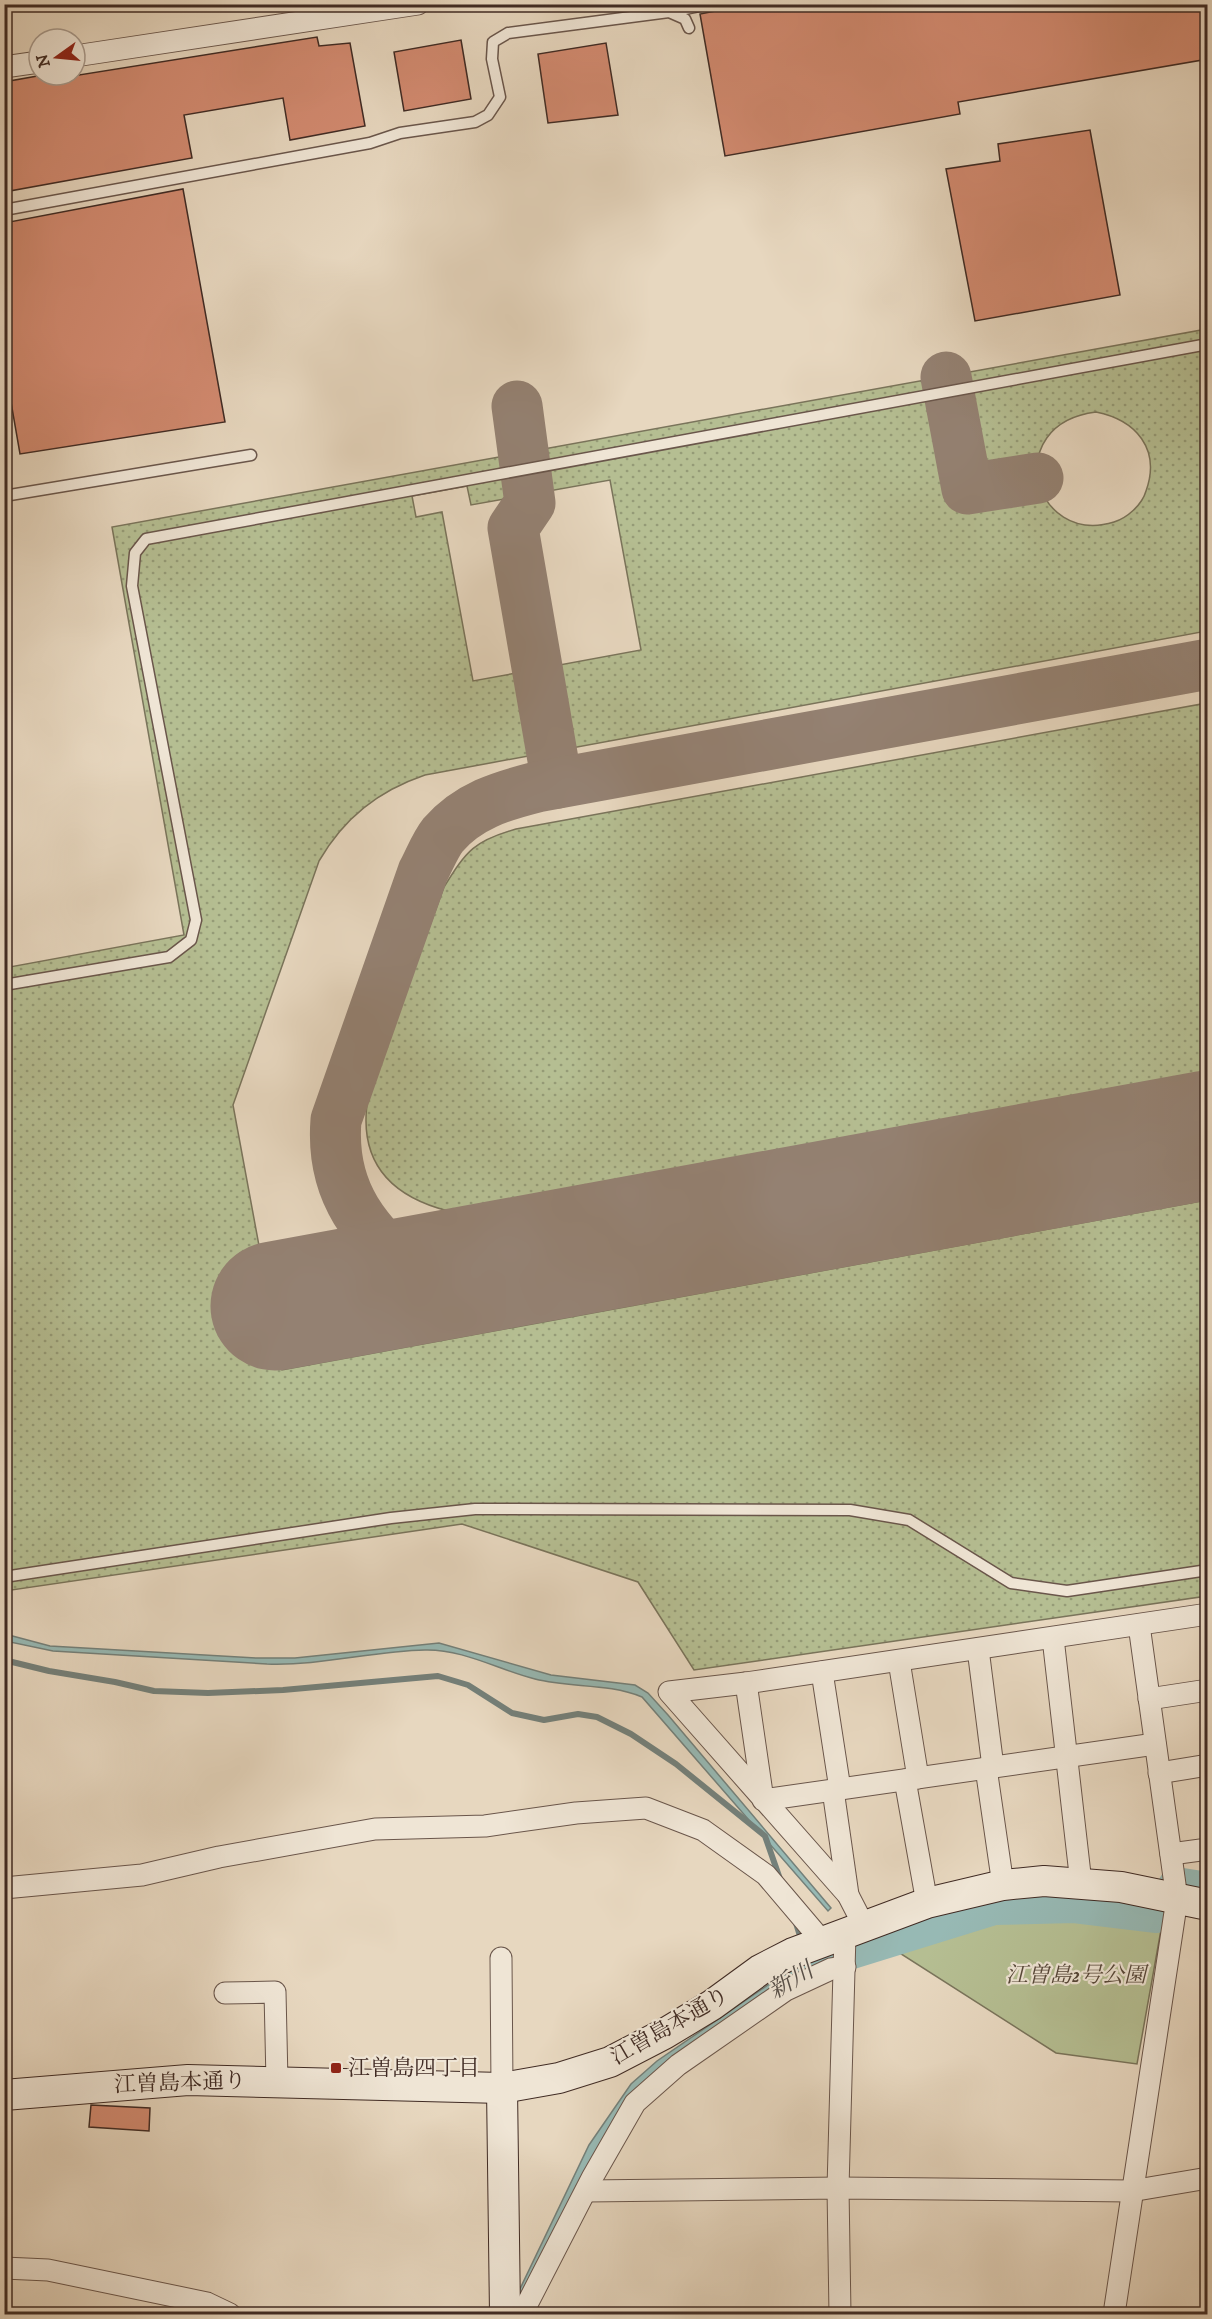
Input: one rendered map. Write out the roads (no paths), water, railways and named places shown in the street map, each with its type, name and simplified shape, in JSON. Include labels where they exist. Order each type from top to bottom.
[{"type":"street","points":[[87,54],[411,5]]},
{"type":"street","points":[[4,67],[27,64]]},
{"type":"street","points":[[849,1895],[669,1692],[899,1661],[1208,1614]]},
{"type":"street","points":[[1113,2314],[1177,1899],[1139,1625]]},
{"type":"street","points":[[1053,1638],[1081,1883]]},
{"type":"street","points":[[978,1649],[1003,1885]]},
{"type":"street","points":[[899,1661],[927,1903]]},
{"type":"street","points":[[822,1672],[849,1895],[844,1934],[838,2188],[840,2314]]},
{"type":"street","points":[[746,1683],[763,1800]]},
{"type":"street","points":[[1149,1699],[1208,1690]]},
{"type":"street","points":[[763,1800],[1155,1744]]},
{"type":"street","points":[[1159,1773],[1208,1765]]},
{"type":"street","points":[[4,1888],[141,1875],[219,1857],[375,1830],[484,1826],[576,1813],[646,1808],[703,1830],[844,1934]]},
{"type":"street","points":[[1171,1854],[1208,1849]]},
{"type":"street","name":"江曽島本通り","points":[[4,2095],[188,2080],[502,2088],[559,2078],[610,2062],[712,2005],[760,1970],[844,1934],[927,1903],[1003,1885],[1044,1881],[1121,1887],[1208,1905]]},
{"type":"street","points":[[501,1958],[505,2314]]},
{"type":"street","points":[[522,2314],[635,2103],[678,2065],[786,1990],[831,1969],[845,1967]]},
{"type":"street","points":[[225,1993],[275,1992],[277,2081]]},
{"type":"street","points":[[586,2191],[838,2188],[1131,2191],[1208,2178]]},
{"type":"street","points":[[4,2268],[48,2270],[207,2303],[230,2314]]},
{"type":"lane","points":[[4,210],[370,143],[400,133],[475,122],[488,116],[500,97],[491,50],[493,42],[499,37],[508,33],[669,12],[710,4]]},
{"type":"lane","points":[[669,12],[685,19],[689,28]]},
{"type":"lane","points":[[4,985],[169,957],[190,940],[196,920],[132,586],[135,553],[146,539],[1208,344]]},
{"type":"lane","points":[[4,496],[250,455]]},
{"type":"lane","points":[[4,1577],[391,1518],[475,1509],[850,1510],[909,1520],[1011,1583],[1067,1591],[1208,1570]]},
{"type":"water","points":[[5,1634],[50,1646],[256,1658],[295,1658],[439,1643],[551,1675],[635,1685],[648,1693],[668,1715],[831,1908],[828,1911],[642,1697],[616,1690],[535,1679],[467,1656],[439,1651],[405,1651],[307,1663],[267,1664],[53,1651],[5,1641]]},
{"type":"water","points":[[1057,1896],[1116,1903],[1115,1913],[1069,1906],[1018,1906],[968,1916],[870,1946],[868,1939],[1003,1899]]},
{"type":"water","points":[[814,1960],[817,1968],[662,2069],[525,2298],[517,2295],[589,2145],[631,2084],[657,2061],[781,1976]]},
{"type":"waterway","points":[[4,1660],[154,1691],[208,1693],[283,1690],[438,1676],[468,1685],[512,1713],[544,1720],[578,1714],[597,1717],[631,1734],[676,1764],[765,1836],[780,1879]]},
{"type":"waterway","name":"新川","points":[[810,1965],[994,1908],[1074,1906],[1157,1916],[1176,1884],[1208,1889]]},
{"type":"waterway","points":[[795,1920],[802,1942]]},
{"type":"place","name":"江曽島四丁目","points":[[336,2068]]},
{"type":"park label","name":"江曽島2号公園","points":[[1076,1975]]}]
